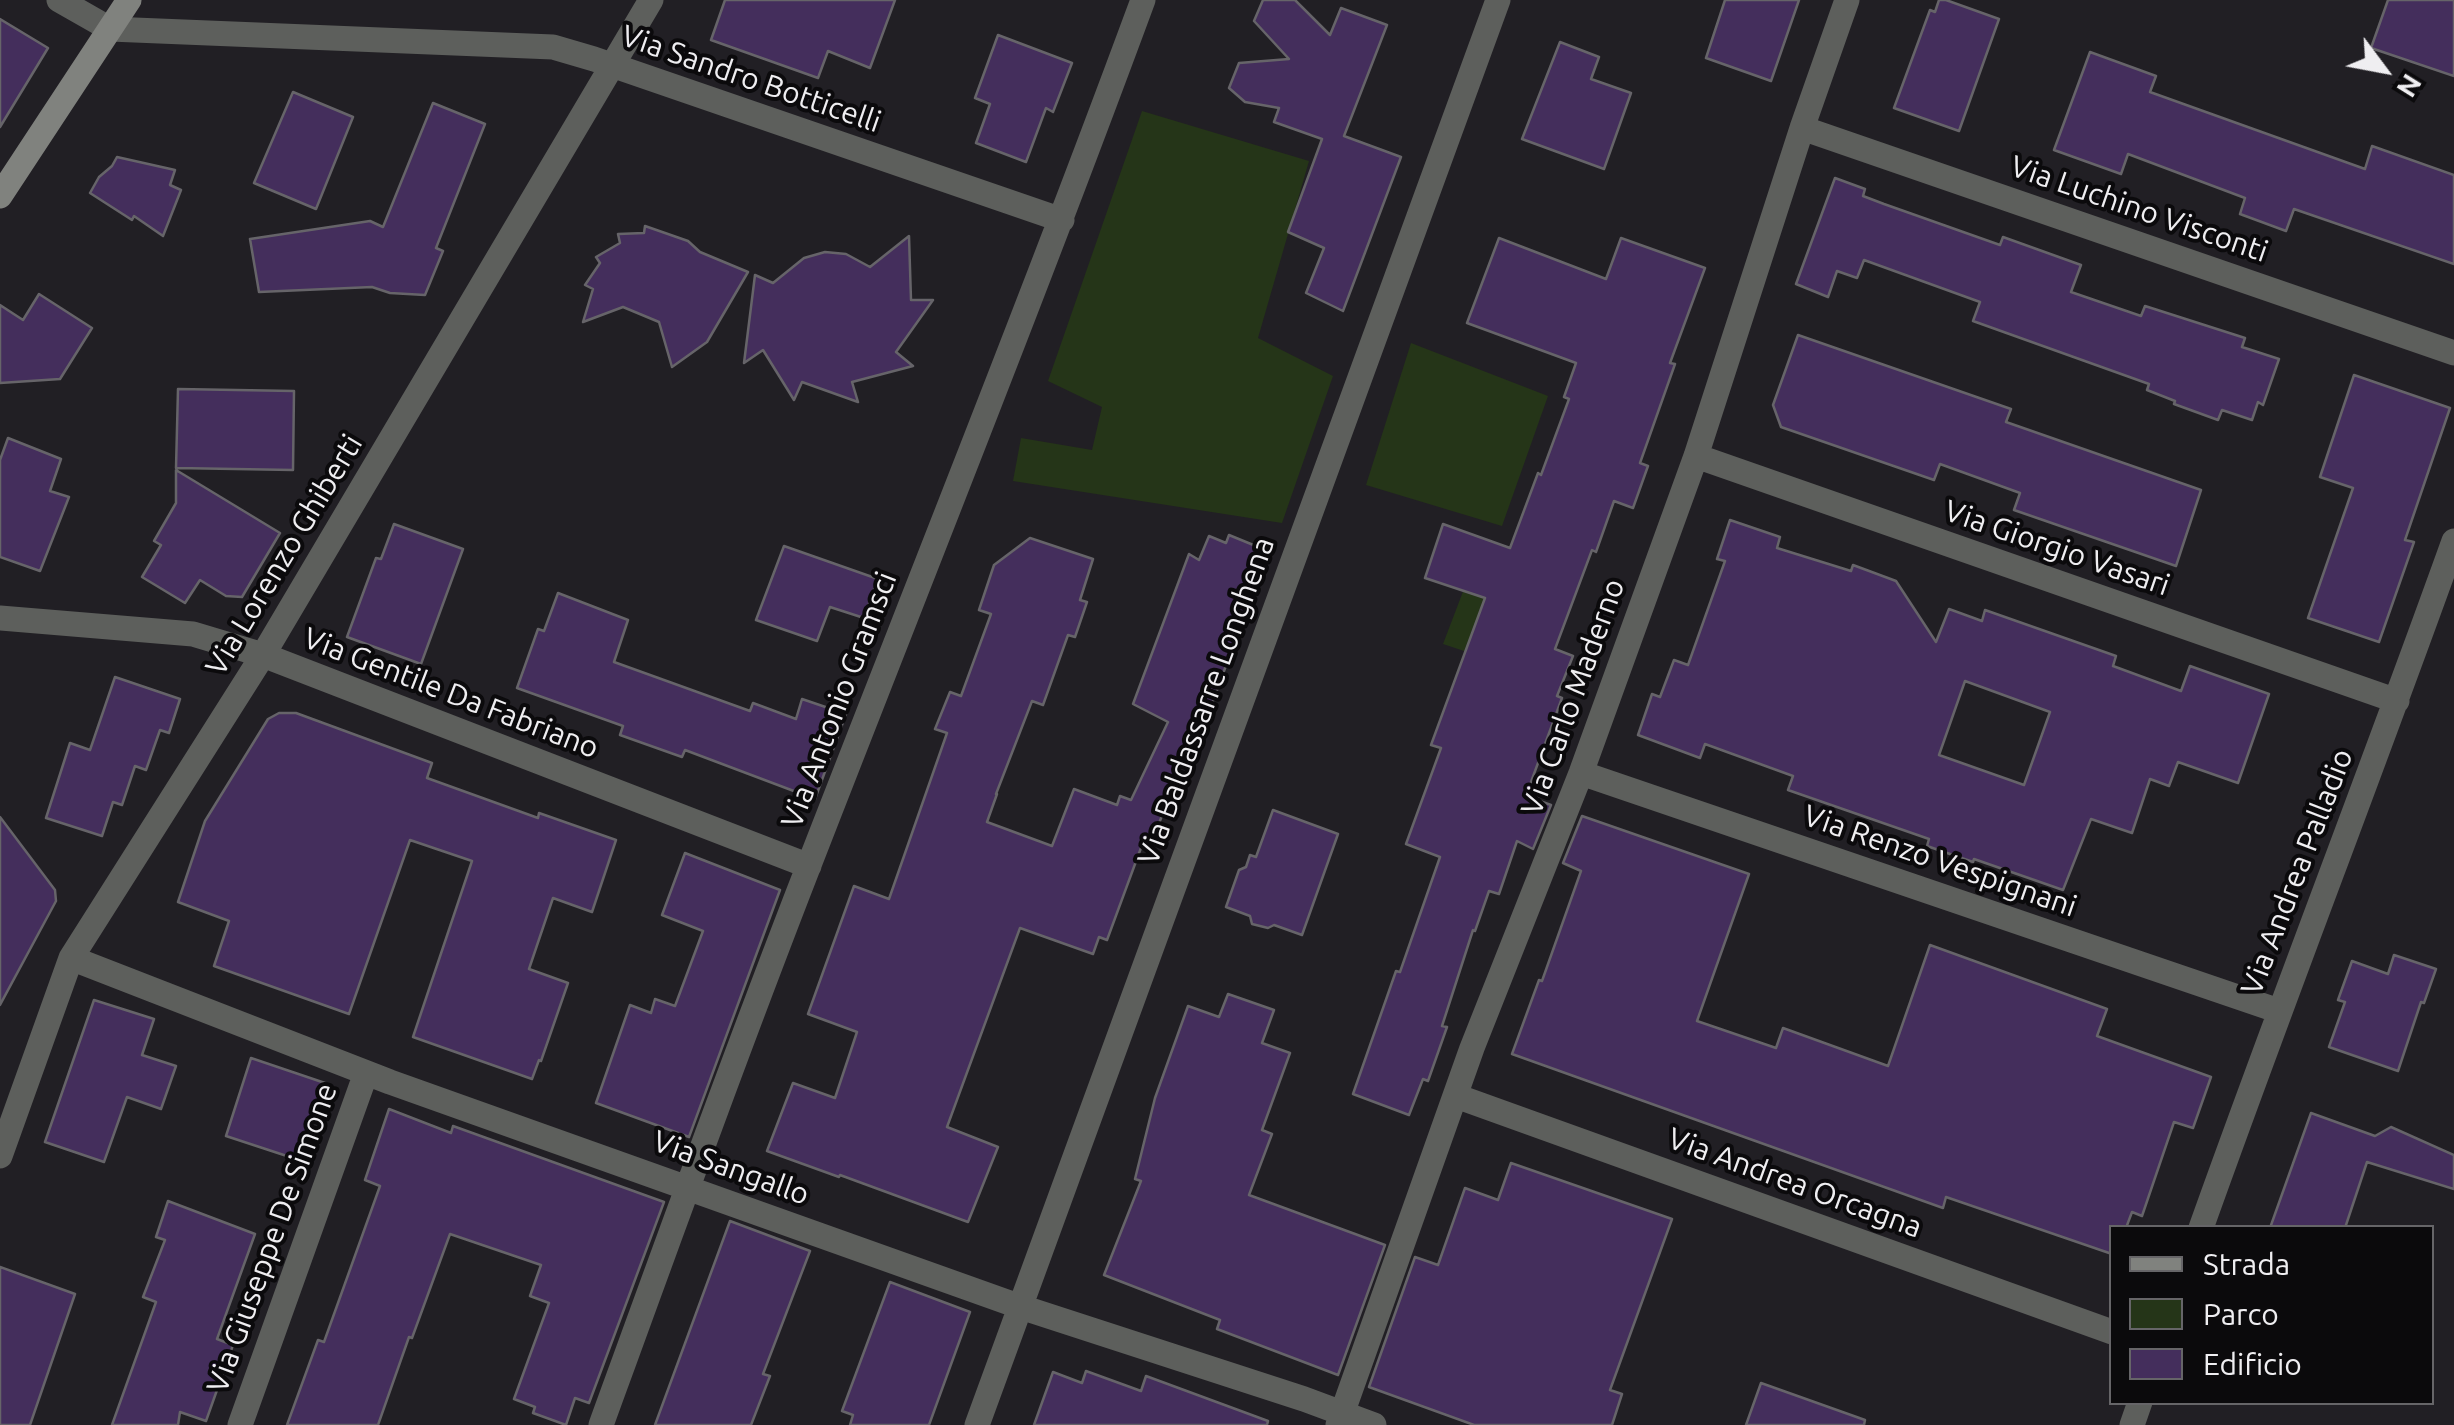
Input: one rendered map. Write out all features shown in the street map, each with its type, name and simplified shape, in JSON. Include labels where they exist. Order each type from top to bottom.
[{"type":"street","name":"Via Sandro Botticelli","points":[[59,0],[110,30],[553,47],[1062,220]]},
{"type":"street","points":[[0,196],[129,0]]},
{"type":"street","name":"Via Lorenzo Ghiberti","points":[[3,1140],[70,958],[264,655],[651,0]]},
{"type":"street","name":"Via Antonio Gramsci","points":[[601,1425],[687,1186],[1062,220],[1143,0]]},
{"type":"street","name":"Via Baldassarre Longhena","points":[[977,1425],[1498,0]]},
{"type":"street","name":"Via Carlo Maderno","points":[[1340,1418],[1472,1048],[1581,772],[1696,456],[1802,128],[1848,0]]},
{"type":"street","name":"Via Luchino Visconti","points":[[1802,128],[2454,353]]},
{"type":"street","name":"Via Giorgio Vasari","points":[[1696,456],[2396,700]]},
{"type":"street","name":"Via Andrea Palladio","points":[[2202,1225],[2454,541]]},
{"type":"street","name":"Via Gentile Da Fabriano","points":[[0,618],[192,634],[264,655],[809,866]]},
{"type":"street","name":"Via Renzo Vespignani","points":[[1581,772],[2279,1011]]},
{"type":"street","name":"Via Sangallo","points":[[70,958],[366,1073],[1021,1307],[1340,1418],[1374,1425]]},
{"type":"street","name":"Via Giuseppe De Simone","points":[[240,1425],[366,1073]]},
{"type":"street","name":"Via Andrea Orcagna","points":[[1456,1096],[2109,1331]]},
{"type":"green space","points":[[1142,111],[1309,161],[1258,338],[1333,376],[1282,523],[1013,481],[1021,438],[1092,450],[1102,407],[1048,381]]},
{"type":"green space","points":[[1411,343],[1548,396],[1502,526],[1366,485]]},
{"type":"green space","points":[[1467,581],[1493,593],[1473,654],[1443,644]]},
{"type":"building","points":[[725,0],[895,0],[870,68],[828,51],[818,78],[711,40]]},
{"type":"building","points":[[1263,0],[1295,0],[1330,35],[1341,8],[1387,25],[1344,136],[1401,157],[1343,311],[1306,293],[1324,248],[1288,232],[1322,139],[1274,122],[1279,108],[1245,102],[1229,88],[1239,63],[1289,59],[1254,21]]},
{"type":"building","points":[[1725,0],[1799,0],[1771,81],[1706,58]]},
{"type":"building","points":[[1939,0],[1999,19],[1959,131],[1894,108],[1930,10],[1935,12]]},
{"type":"building","points":[[2388,0],[2454,0],[2454,76],[2371,48]]},
{"type":"building","points":[[0,19],[48,48],[0,127]]},
{"type":"building","points":[[998,35],[1072,63],[1053,112],[1046,108],[1026,162],[976,143],[990,104],[975,98]]},
{"type":"building","points":[[1560,42],[1599,57],[1591,79],[1631,93],[1604,169],[1522,139]]},
{"type":"building","points":[[2090,52],[2156,76],[2150,92],[2365,169],[2372,146],[2454,175],[2454,264],[2294,209],[2286,231],[2240,214],[2245,198],[2128,154],[2121,174],[2054,150]]},
{"type":"building","points":[[293,92],[353,117],[316,209],[254,183]]},
{"type":"building","points":[[433,103],[485,124],[436,248],[443,251],[425,295],[390,293],[372,287],[259,292],[250,239],[370,221],[383,227]]},
{"type":"building","points":[[117,157],[175,170],[170,185],[181,190],[163,236],[90,193]]},
{"type":"building","points":[[1835,178],[1865,189],[1863,196],[1884,204],[2000,245],[2003,237],[2081,265],[2071,292],[2141,316],[2145,306],[2245,338],[2242,347],[2279,359],[2263,405],[2258,402],[2252,420],[2222,410],[2218,420],[2147,390],[2149,384],[1973,321],[1980,302],[1864,260],[1857,278],[1837,271],[1828,297],[1796,284]]},
{"type":"building","points":[[645,226],[688,241],[700,252],[748,272],[707,342],[672,367],[659,322],[623,307],[583,322],[593,289],[585,285],[600,263],[596,257],[620,243],[618,234],[644,233]]},
{"type":"building","points":[[909,236],[911,300],[933,300],[896,352],[913,366],[852,382],[858,402],[802,382],[794,400],[763,350],[744,363],[755,275],[773,283],[804,258],[825,252],[846,254],[870,267]]},
{"type":"building","points":[[1499,238],[1606,279],[1621,238],[1705,268],[1670,363],[1675,364],[1640,463],[1648,466],[1633,508],[1614,501],[1555,649],[1573,656],[1531,782],[1542,786],[1537,800],[1551,805],[1533,849],[1517,841],[1499,894],[1489,891],[1442,1026],[1447,1027],[1428,1081],[1423,1079],[1409,1115],[1353,1094],[1440,857],[1406,844],[1441,748],[1431,745],[1485,598],[1425,578],[1443,524],[1510,548],[1569,399],[1564,397],[1576,363],[1467,323]]},
{"type":"building","points":[[39,294],[92,328],[60,379],[0,383],[0,305],[23,320]]},
{"type":"building","points":[[1798,335],[2011,409],[2006,422],[2201,490],[2176,566],[2014,510],[2020,493],[1940,464],[1934,480],[1781,427],[1773,405]]},
{"type":"building","points":[[2354,375],[2450,408],[2405,540],[2414,542],[2379,642],[2308,618],[2353,488],[2320,477]]},
{"type":"building","points":[[178,389],[294,391],[293,470],[176,468]]},
{"type":"building","points":[[8,438],[61,459],[50,491],[69,497],[40,571],[0,557],[0,460]]},
{"type":"building","points":[[176,470],[280,533],[242,597],[226,596],[200,580],[185,603],[142,577],[161,545],[154,541],[176,503]]},
{"type":"building","points":[[1730,520],[1780,537],[1777,548],[1851,571],[1853,565],[1896,581],[1936,642],[1949,609],[1982,621],[1985,610],[2116,656],[2113,666],[2181,691],[2190,666],[2269,694],[2238,783],[2178,762],[2169,786],[2150,779],[2132,833],[2091,819],[2063,890],[1927,846],[1929,839],[1788,790],[1793,776],[1705,744],[1700,758],[1638,735],[1652,694],[1660,697],[1674,660],[1688,665],[1725,561],[1717,559]],"holes":[[[1965,681],[2050,712],[2024,785],[1939,755]]]},
{"type":"building","points":[[394,524],[463,549],[421,664],[347,637],[376,558],[381,559]]},
{"type":"building","points":[[1229,535],[1268,551],[1191,761],[1183,758],[1153,840],[1145,837],[1107,940],[1099,937],[1093,954],[1020,928],[947,1127],[998,1147],[968,1222],[767,1151],[793,1083],[835,1098],[857,1032],[808,1014],[854,886],[889,899],[947,733],[935,729],[950,692],[961,696],[991,614],[979,610],[994,565],[1030,538],[1093,559],[1080,600],[1087,602],[1075,637],[1068,635],[1043,705],[1032,701],[987,822],[1052,846],[1074,789],[1117,805],[1120,796],[1131,800],[1168,722],[1133,704],[1189,554],[1199,560],[1209,536],[1226,543]]},
{"type":"building","points":[[784,546],[878,579],[864,618],[830,607],[817,641],[756,620]]},
{"type":"building","points":[[558,593],[628,620],[614,662],[750,711],[753,703],[796,719],[802,699],[846,714],[815,799],[685,750],[682,757],[620,735],[623,726],[517,688],[538,629],[544,631]]},
{"type":"building","points":[[115,677],[180,699],[169,733],[160,730],[146,770],[135,766],[122,805],[113,802],[102,836],[46,818],[70,743],[90,750]]},
{"type":"building","points":[[279,713],[296,713],[432,763],[427,778],[538,818],[539,813],[616,840],[592,912],[553,898],[529,969],[568,983],[532,1079],[413,1037],[472,861],[410,840],[349,1014],[214,966],[229,921],[178,902],[205,821],[268,719]]},
{"type":"building","points":[[1273,810],[1338,834],[1302,935],[1274,925],[1268,928],[1252,924],[1250,916],[1226,907],[1239,870],[1246,867],[1250,855],[1256,857]]},
{"type":"building","points":[[1582,816],[1749,874],[1697,1021],[1776,1048],[1783,1028],[1888,1066],[1930,945],[2107,1009],[2097,1036],[2211,1077],[2193,1128],[2174,1122],[2142,1216],[2132,1212],[2127,1225],[2109,1225],[2109,1253],[1946,1197],[1943,1208],[1512,1054],[1581,871],[1563,863]]},
{"type":"building","points":[[0,817],[55,890],[56,901],[0,1005]]},
{"type":"building","points":[[685,853],[780,890],[689,1137],[596,1103],[630,1005],[651,1013],[655,999],[675,1006],[703,931],[662,915]]},
{"type":"building","points":[[2394,955],[2436,969],[2398,1071],[2329,1047],[2345,1002],[2338,1000],[2352,961],[2388,974]]},
{"type":"building","points":[[1228,994],[1274,1010],[1262,1043],[1290,1053],[1262,1130],[1272,1134],[1249,1195],[1385,1245],[1338,1375],[1217,1329],[1220,1320],[1104,1275],[1141,1181],[1135,1179],[1155,1098],[1188,1006],[1219,1017]]},
{"type":"building","points":[[94,1000],[154,1019],[142,1055],[176,1066],[161,1109],[127,1097],[104,1162],[45,1142]]},
{"type":"building","points":[[251,1058],[325,1083],[299,1160],[226,1136]]},
{"type":"building","points":[[389,1109],[451,1133],[453,1126],[664,1202],[589,1403],[575,1398],[566,1425],[533,1413],[535,1407],[514,1399],[549,1303],[530,1296],[541,1265],[450,1234],[378,1425],[287,1425],[318,1340],[324,1342],[380,1186],[365,1180]]},
{"type":"building","points":[[2311,1113],[2375,1136],[2391,1127],[2454,1155],[2454,1189],[2367,1162],[2346,1225],[2271,1225]]},
{"type":"building","points":[[1511,1163],[1672,1219],[1610,1390],[1622,1394],[1612,1425],[1474,1425],[1369,1387],[1415,1257],[1438,1265],[1465,1188],[1498,1200]]},
{"type":"building","points":[[168,1201],[255,1234],[217,1339],[233,1345],[206,1421],[180,1412],[178,1425],[112,1425],[156,1302],[143,1297],[165,1240],[156,1237]]},
{"type":"building","points":[[730,1221],[810,1251],[763,1374],[770,1376],[751,1425],[655,1425]]},
{"type":"building","points":[[0,1267],[75,1294],[30,1425],[0,1425]]},
{"type":"building","points":[[890,1282],[970,1312],[929,1425],[850,1425],[853,1415],[842,1411]]},
{"type":"building","points":[[1086,1371],[1141,1391],[1146,1376],[1268,1421],[1267,1425],[1034,1425],[1053,1372],[1082,1383]]},
{"type":"building","points":[[1761,1383],[1865,1420],[1864,1425],[1746,1425]]}]
